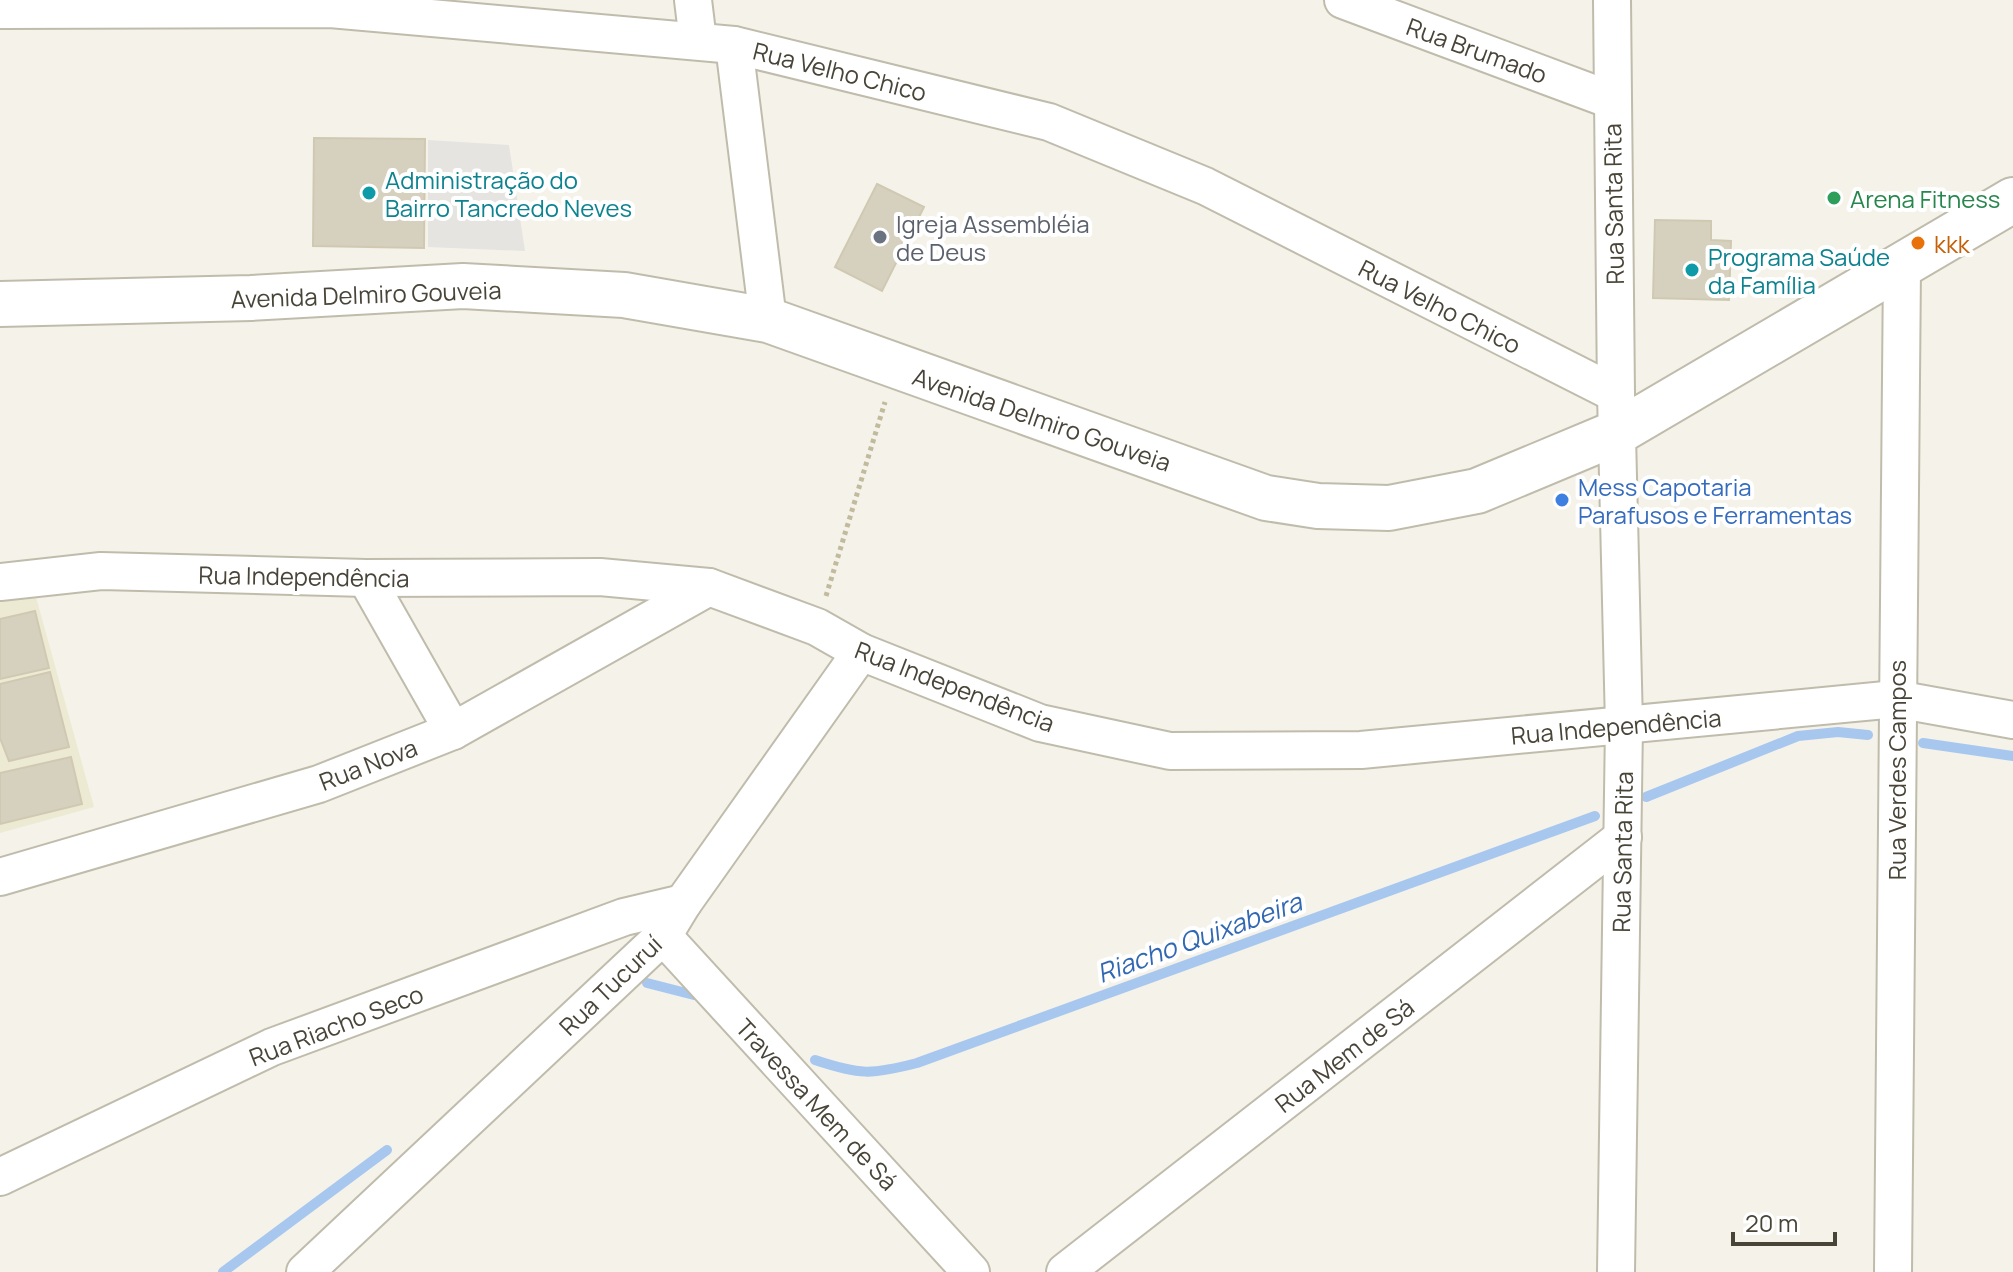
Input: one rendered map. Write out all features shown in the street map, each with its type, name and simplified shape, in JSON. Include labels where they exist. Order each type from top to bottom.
[{"type":"street","points":[[693,0],[698,41]]},
{"type":"street","name":"Rua Brumado","points":[[1343,0],[1611,100]]},
{"type":"street","name":"Rua Santa Rita","points":[[1612,0],[1616,414],[1624,725],[1616,1272]]},
{"type":"street","name":"Rua Velho Chico","points":[[0,10],[330,9],[698,41],[734,45],[1049,122],[1205,186],[1616,414]]},
{"type":"street","points":[[734,45],[768,320]]},
{"type":"street","name":"Avenida Delmiro Gouveia","points":[[0,304],[251,298],[463,286],[624,295],[768,320],[1266,498],[1318,506],[1389,508],[1477,491],[1616,414],[1902,267],[2013,200]]},
{"type":"street","name":"Rua Verdes Campos","points":[[1893,1272],[1902,267]]},
{"type":"street","name":"Rua Independência","points":[[0,582],[101,571],[366,578],[600,577],[709,587],[817,627],[861,652],[1040,723],[1170,751],[1361,750],[1896,699],[2013,720]]},
{"type":"street","points":[[366,578],[453,731]]},
{"type":"street","name":"Rua Nova","points":[[0,877],[319,784],[453,731],[709,587]]},
{"type":"street","name":"Rua Tucuruí","points":[[305,1272],[663,936],[683,903],[861,652]]},
{"type":"street","name":"Rua Mem de Sá","points":[[1065,1272],[1623,837]]},
{"type":"street","name":"Rua Riacho Seco","points":[[0,1177],[272,1047],[624,917],[683,903]]},
{"type":"street","name":"Travessa Mem de Sá","points":[[663,936],[971,1272]]},
{"type":"path","points":[[817,627],[896,367]]},
{"type":"shaded area","points":[[428,140],[509,145],[525,251],[428,247]]},
{"type":"shaded area","points":[[36,597],[94,807],[0,833],[0,601]]},
{"type":"building","name":"Administração do Bairro Tancredo Neves","points":[[314,138],[425,139],[424,248],[313,246]]},
{"type":"building","name":"Igreja Assembléia de Deus","points":[[877,184],[924,207],[882,291],[835,267]]},
{"type":"building","name":"Programa Saúde da Família","points":[[1655,220],[1711,221],[1711,240],[1731,241],[1729,300],[1653,298]]},
{"type":"building","points":[[35,611],[49,668],[0,679],[0,619]]},
{"type":"building","points":[[50,672],[69,747],[9,761],[0,738],[0,684]]},
{"type":"building","points":[[71,757],[82,804],[0,824],[0,773]]},
{"type":"waterway","name":"Riacho Quixabeira","points":[[1646,797],[1798,736],[1838,732],[1868,735]]},
{"type":"waterway","name":"Riacho Quixabeira","points":[[1923,743],[2013,756]]},
{"type":"waterway","name":"Riacho Quixabeira","points":[[815,1060],[866,1072],[917,1063],[1595,816]]},
{"type":"waterway","name":"Riacho Quixabeira","points":[[647,983],[694,995]]},
{"type":"waterway","name":"Riacho Quixabeira","points":[[223,1272],[387,1150]]},
{"type":"place","name":"Administração do Bairro Tancredo Neves","points":[[369,193]]},
{"type":"place","name":"Arena Fitness","points":[[1834,198]]},
{"type":"place","name":"Igreja Assembléia de Deus","points":[[880,237]]},
{"type":"place","name":"kkk","points":[[1918,243]]},
{"type":"place","name":"Programa Saúde da Família","points":[[1692,270]]},
{"type":"place","name":"Mess Capotaria Parafusos e Ferramentas","points":[[1562,500]]}]
